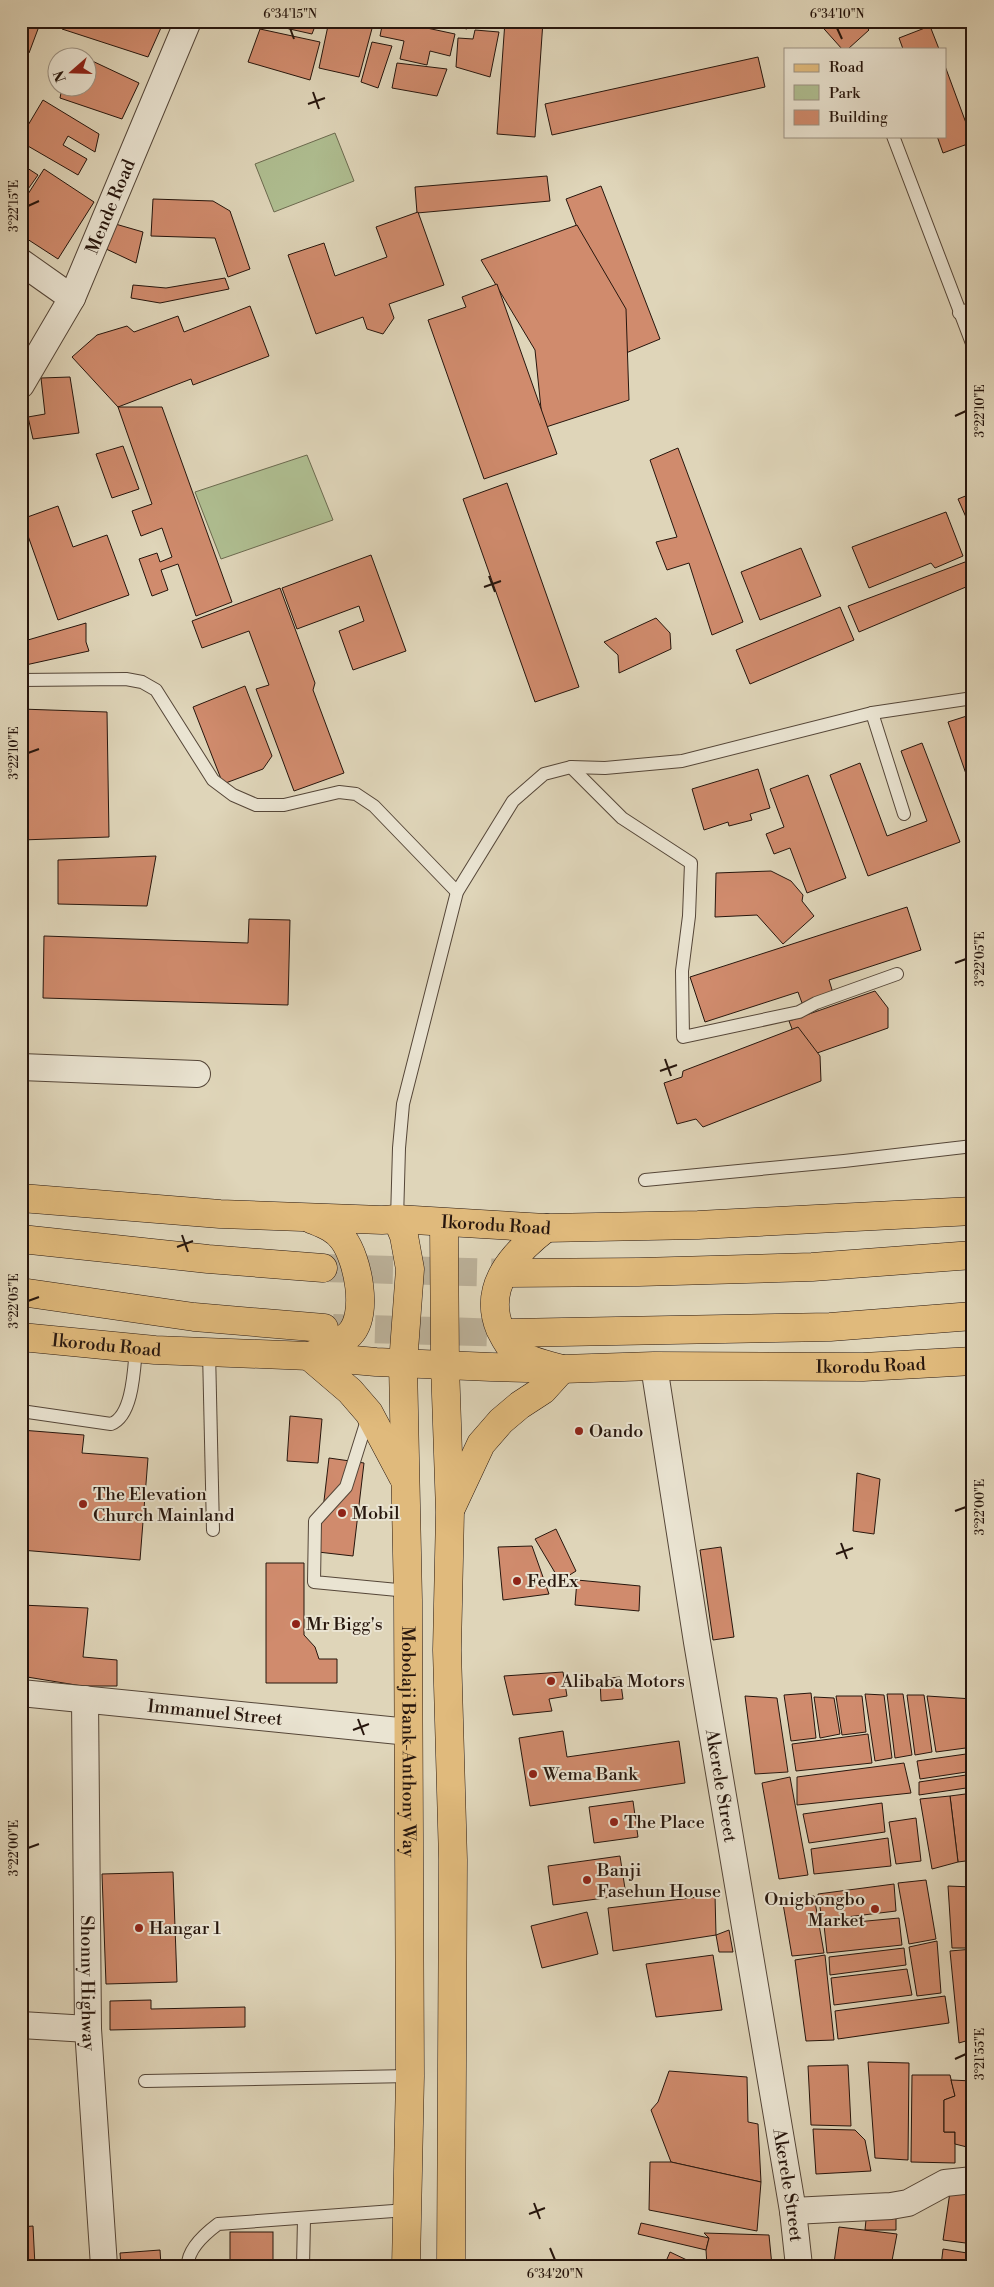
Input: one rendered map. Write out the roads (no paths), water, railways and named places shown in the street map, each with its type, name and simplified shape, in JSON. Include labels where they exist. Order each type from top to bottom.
[{"type":"main road","name":"Ikorodu Road","points":[[21,1198],[220,1214],[308,1218],[398,1219],[546,1228],[698,1225],[973,1211]]},
{"type":"main road","points":[[308,1218],[331,1227],[343,1239],[358,1271],[360,1296],[358,1316],[352,1332],[335,1346],[309,1356],[350,1391],[369,1413],[405,1482]]},
{"type":"main road","name":"Mobolaji Bank-Anthony Way","points":[[398,1219],[404,1236],[410,1269],[403,1364],[409,1732],[410,2076],[406,2266]]},
{"type":"main road","points":[[444,1223],[445,1365],[450,1512],[447,1650],[453,1860],[451,2266]]},
{"type":"main road","points":[[450,1512],[481,1444],[501,1421],[520,1405],[543,1390],[562,1369],[514,1351],[505,1339],[494,1310],[497,1286],[511,1262],[546,1228]]},
{"type":"main road","points":[[21,1239],[208,1259],[324,1268]]},
{"type":"main road","points":[[509,1273],[639,1272],[812,1267],[973,1255]]},
{"type":"main road","points":[[21,1292],[194,1316],[324,1328]]},
{"type":"main road","points":[[509,1333],[830,1326],[973,1316]]},
{"type":"main road","name":"Ikorodu Road","points":[[21,1337],[136,1348],[309,1356],[403,1364],[562,1369],[654,1366],[863,1367],[973,1361]]},
{"type":"street","name":"Mende Road","points":[[21,385],[72,298],[188,21]]},
{"type":"street","points":[[21,262],[72,298]]},
{"type":"street","points":[[21,1067],[197,1074]]},
{"type":"street","name":"Akerele Street","points":[[654,1366],[697,1642],[793,2211],[799,2266]]},
{"type":"street","name":"Immanuel Street","points":[[21,1693],[409,1732]]},
{"type":"street","name":"Shonny Highway","points":[[84,1699],[88,2029],[104,2266]]},
{"type":"street","points":[[21,2025],[88,2029]]},
{"type":"street","points":[[793,2211],[891,2206],[908,2203],[945,2183],[973,2180]]},
{"type":"lane","points":[[894,138],[973,346]]},
{"type":"lane","points":[[959,312],[973,308]]},
{"type":"lane","points":[[21,680],[126,679],[142,682],[156,690],[213,780],[233,795],[256,805],[284,805],[339,792],[356,794],[374,806],[457,892]]},
{"type":"lane","points":[[398,1219],[399,1148],[403,1104],[457,892],[513,801],[544,774],[571,767],[605,768],[682,761],[872,713],[973,698]]},
{"type":"lane","points":[[872,713],[904,814]]},
{"type":"lane","points":[[571,767],[622,818],[691,863],[689,916],[682,971],[683,1037],[799,1012],[816,1002],[898,974]]},
{"type":"lane","points":[[645,1180],[844,1161],[973,1146]]},
{"type":"lane","points":[[21,1411],[112,1424],[118,1422],[124,1416],[133,1382],[136,1348]]},
{"type":"lane","points":[[209,1351],[213,1530]]},
{"type":"lane","points":[[369,1413],[346,1487],[315,1521],[314,1582],[408,1591]]},
{"type":"lane","points":[[146,2081],[410,2076]]},
{"type":"lane","points":[[188,2266],[188,2260],[202,2236],[218,2224],[407,2210]]},
{"type":"lane","points":[[303,2266],[304,2219]]},
{"type":"tunnel","points":[[323,1268],[509,1273]]},
{"type":"tunnel","points":[[333,1328],[509,1333]]},
{"type":"place","name":"Oando","points":[[579,1431]]},
{"type":"place","name":"The Elevation Church Mainland","points":[[83,1504]]},
{"type":"place","name":"Mobil","points":[[342,1513]]},
{"type":"place","name":"FedEx","points":[[517,1581]]},
{"type":"place","name":"Mr Bigg's","points":[[296,1624]]},
{"type":"place","name":"Alibaba Motors","points":[[551,1681]]},
{"type":"place","name":"Wema Bank","points":[[533,1774]]},
{"type":"place","name":"The Place","points":[[614,1822]]},
{"type":"place","name":"Banji Fasehun House","points":[[587,1880]]},
{"type":"place","name":"Onigbongbo Market","points":[[875,1909]]},
{"type":"place","name":"Hangar 1","points":[[139,1928]]}]
